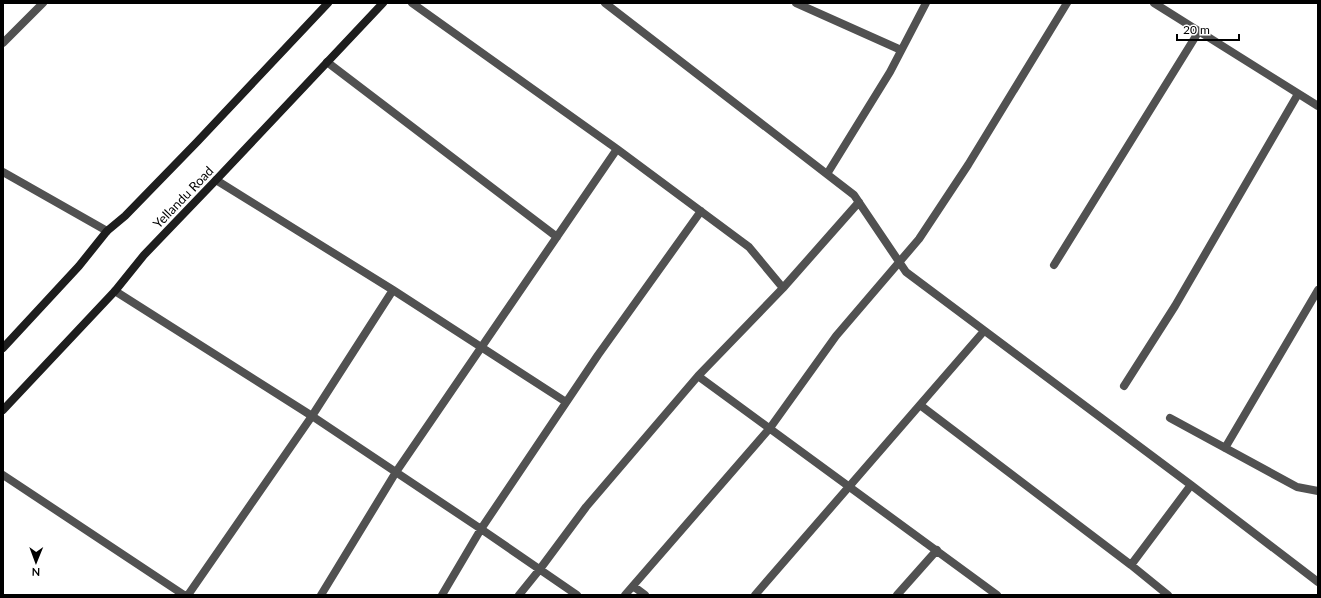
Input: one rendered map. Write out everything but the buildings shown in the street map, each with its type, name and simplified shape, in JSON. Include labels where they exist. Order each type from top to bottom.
[{"type":"main road","points":[[3,348],[79,266],[107,231],[125,216],[197,142],[328,3]]},
{"type":"main road","name":"Yellandu Road","points":[[3,410],[115,291],[144,255],[383,3]]},
{"type":"street","points":[[3,43],[43,3]]},
{"type":"street","points":[[412,3],[617,149],[749,247],[783,288]]},
{"type":"street","points":[[605,3],[854,196],[906,272],[1318,582]]},
{"type":"street","points":[[796,3],[901,50]]},
{"type":"street","points":[[827,174],[890,72],[926,3]]},
{"type":"street","points":[[625,595],[770,428],[836,336],[919,239],[964,171],[1067,3]]},
{"type":"street","points":[[1154,3],[1318,106]]},
{"type":"street","points":[[1054,265],[1199,31]]},
{"type":"street","points":[[327,62],[557,237]]},
{"type":"street","points":[[1124,386],[1175,306],[1298,94]]},
{"type":"street","points":[[321,595],[396,472],[617,149]]},
{"type":"street","points":[[3,172],[107,231]]},
{"type":"street","points":[[216,180],[393,290],[566,402]]},
{"type":"street","points":[[519,595],[586,507],[698,376],[783,288],[859,202]]},
{"type":"street","points":[[442,595],[482,529],[566,402],[701,211]]},
{"type":"street","points":[[188,595],[312,416],[393,290]]},
{"type":"street","points":[[1225,448],[1318,290]]},
{"type":"street","points":[[115,291],[312,416],[482,529],[577,595]]},
{"type":"street","points":[[755,595],[984,331]]},
{"type":"street","points":[[698,376],[997,595]]},
{"type":"street","points":[[920,405],[1131,565],[1168,595]]},
{"type":"street","points":[[1170,418],[1297,487],[1318,491]]},
{"type":"street","points":[[3,475],[178,593]]},
{"type":"street","points":[[1131,565],[1191,485]]},
{"type":"street","points":[[897,595],[937,550]]},
{"type":"street","points":[[633,586],[645,595]]}]
